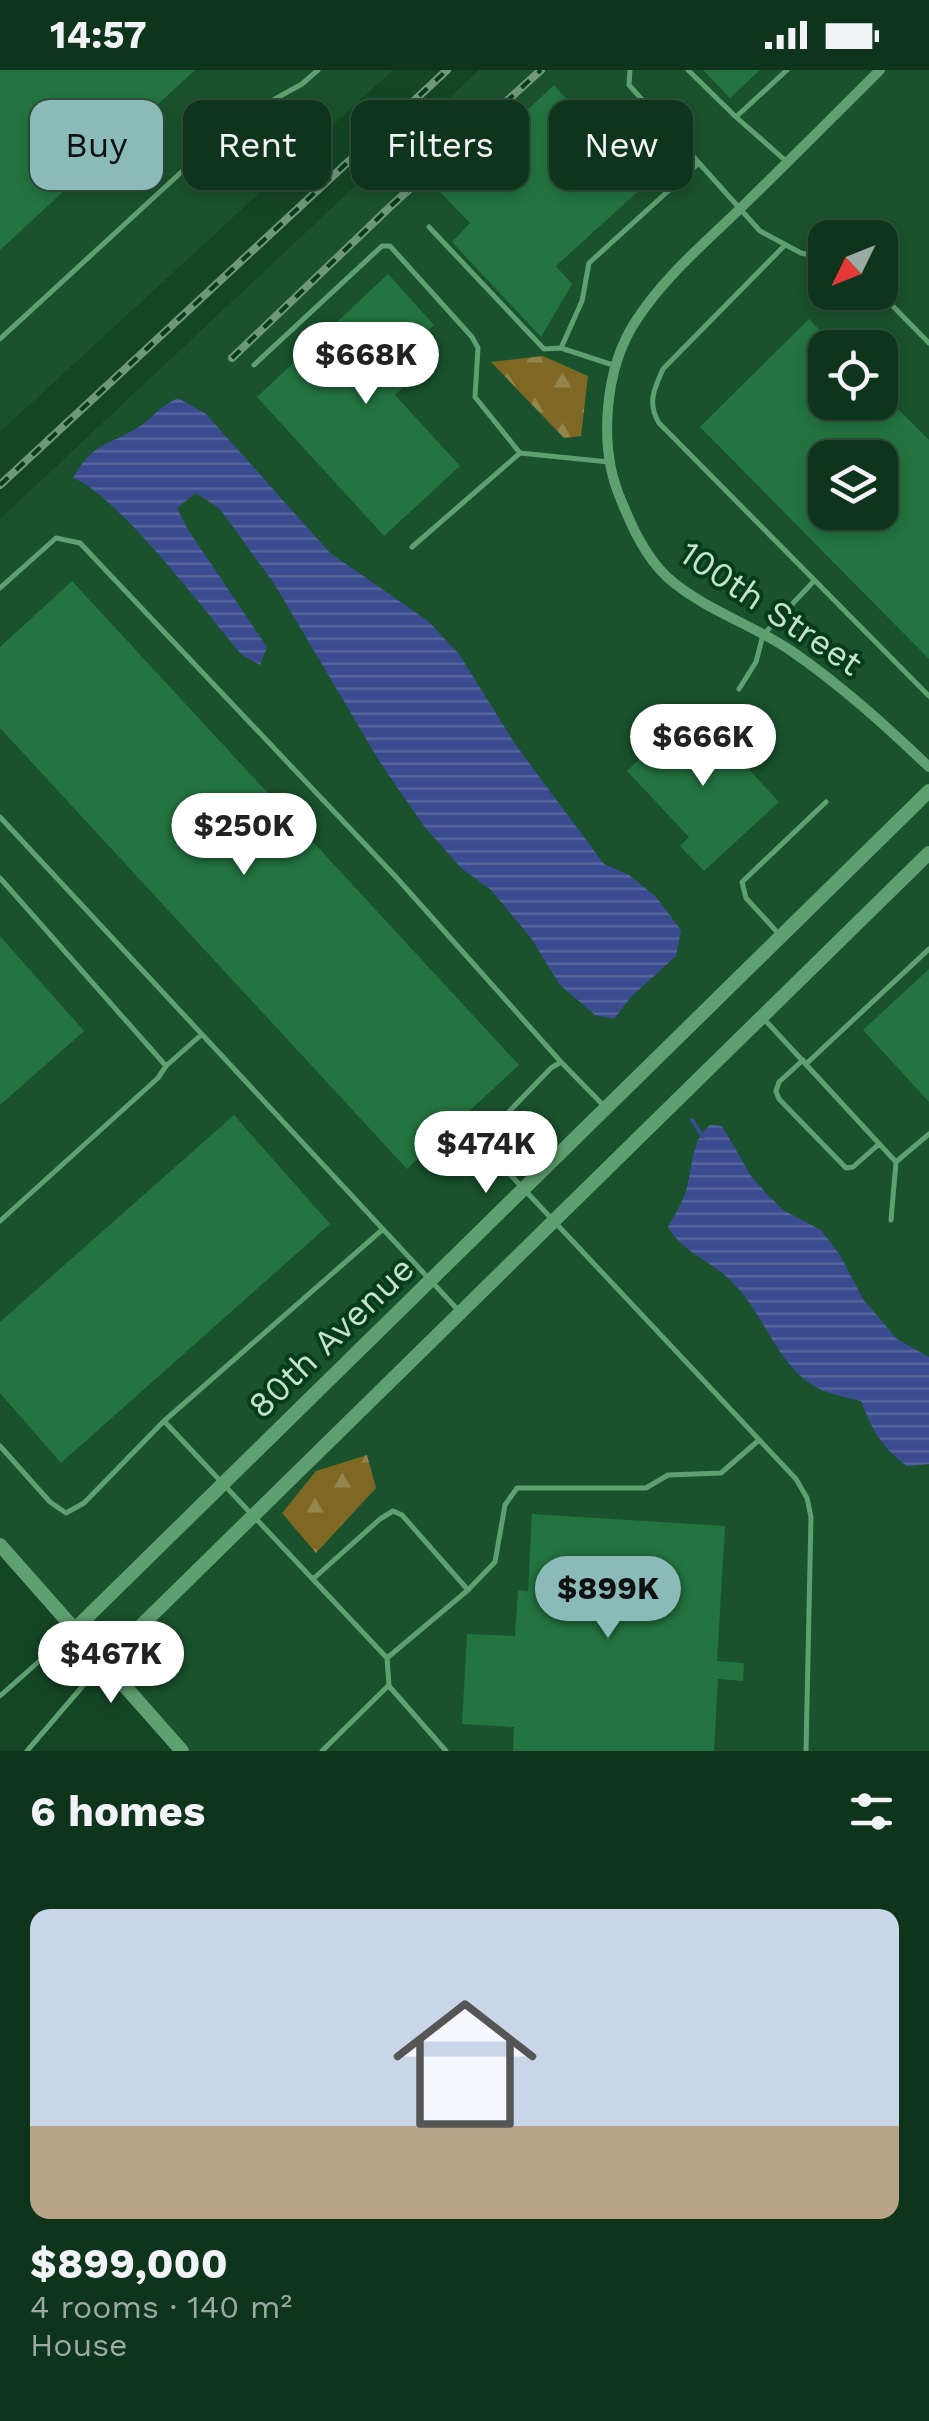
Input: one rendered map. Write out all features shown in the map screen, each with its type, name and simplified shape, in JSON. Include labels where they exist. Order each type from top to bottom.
[{"type":"street","name":"100th Street","points":[[880,70],[676,269],[635,321],[617,366],[604,422],[612,478],[633,528],[667,576],[700,601],[788,649],[865,706],[929,767]]},
{"type":"street","name":"80th Avenue","points":[[73,1631],[929,791]]},
{"type":"street","name":"80th Avenue","points":[[102,1664],[929,853]]},
{"type":"street","points":[[0,1545],[182,1751]]},
{"type":"lane","points":[[0,339],[239,118],[302,84],[318,70]]},
{"type":"lane","points":[[630,70],[630,85],[760,231],[784,246],[808,253]]},
{"type":"lane","points":[[688,70],[787,162]]},
{"type":"lane","points":[[736,117],[787,70]]},
{"type":"lane","points":[[560,348],[582,301],[589,263],[700,164]]},
{"type":"lane","points":[[429,227],[544,349],[560,348],[617,366]]},
{"type":"lane","points":[[254,366],[382,246],[390,246],[472,337],[478,348],[475,397],[520,453],[609,462]]},
{"type":"lane","points":[[784,246],[670,361],[654,389],[652,404],[659,423],[929,696]]},
{"type":"lane","points":[[897,310],[929,343]]},
{"type":"lane","points":[[412,547],[520,453]]},
{"type":"lane","points":[[0,588],[56,538],[80,543],[395,876],[606,1108]]},
{"type":"lane","points":[[738,689],[756,662],[763,635],[814,580]]},
{"type":"lane","points":[[781,936],[746,898],[742,882],[826,802]]},
{"type":"lane","points":[[0,817],[462,1313]]},
{"type":"lane","points":[[0,878],[166,1066]]},
{"type":"lane","points":[[880,1144],[853,1167],[846,1168],[779,1100],[776,1091],[779,1082],[929,948]]},
{"type":"lane","points":[[762,1017],[896,1162]]},
{"type":"lane","points":[[0,1221],[201,1034]]},
{"type":"lane","points":[[561,1062],[497,1124],[487,1140],[490,1152],[796,1479],[807,1498],[811,1517],[806,1751]]},
{"type":"lane","points":[[891,1220],[896,1162],[929,1134]]},
{"type":"lane","points":[[0,1446],[50,1502],[66,1513],[84,1504],[164,1421],[382,1230]]},
{"type":"lane","points":[[164,1421],[387,1658],[389,1686],[446,1751]]},
{"type":"lane","points":[[387,1658],[495,1562],[505,1506],[517,1488],[646,1488],[668,1476],[722,1474],[759,1440]]},
{"type":"lane","points":[[313,1579],[393,1512],[402,1515],[468,1590]]},
{"type":"lane","points":[[0,1696],[73,1631]]},
{"type":"lane","points":[[27,1751],[102,1664]]},
{"type":"lane","points":[[322,1751],[389,1686]]},
{"type":"shaded area","points":[[0,70],[393,70],[360,100],[351,100],[351,109],[331,127],[331,100],[183,100],[183,190],[263,190],[0,432]]},
{"type":"shaded area","points":[[479,70],[929,70],[929,1751],[182,1751],[0,1545],[0,519],[351,190],[529,190],[529,100],[447,100]]},
{"type":"green space","points":[[543,356],[588,376],[581,436],[564,438],[491,362]]},
{"type":"green space","points":[[367,1455],[376,1488],[316,1553],[282,1513],[316,1471]]},
{"type":"water","points":[[178,398],[206,414],[330,553],[428,621],[459,654],[515,744],[604,864],[629,875],[656,897],[681,930],[676,956],[631,997],[614,1019],[595,1015],[560,985],[531,938],[491,890],[461,868],[424,826],[381,764],[275,585],[220,509],[196,493],[177,508],[267,647],[260,665],[242,655],[137,530],[73,478],[95,450],[140,426]]},
{"type":"water","points":[[710,1125],[722,1126],[751,1176],[783,1210],[821,1230],[840,1255],[863,1299],[897,1339],[929,1357],[929,1464],[907,1466],[878,1437],[861,1401],[827,1392],[802,1377],[780,1352],[744,1295],[682,1244],[668,1227],[686,1191],[695,1147]]},
{"type":"building","points":[[0,70],[195,70],[162,100],[30,100],[30,190],[65,190],[0,250]]},
{"type":"building","points":[[703,70],[760,70],[730,98]]},
{"type":"building","points":[[554,85],[568,100],[549,100],[549,190],[640,190],[556,266],[572,284],[541,337],[452,242],[470,223],[440,192],[529,190],[529,108]]},
{"type":"building","points":[[388,274],[434,325],[415,343],[431,362],[395,395],[460,466],[384,536],[257,397]]},
{"type":"building","points":[[809,319],[820,330],[808,330],[808,420],[898,420],[898,409],[929,440],[929,659],[700,427]]},
{"type":"building","points":[[72,581],[519,1065],[407,1169],[0,728],[0,647]]},
{"type":"building","points":[[693,709],[779,802],[704,871],[680,846],[689,837],[627,771]]},
{"type":"building","points":[[0,936],[84,1031],[0,1105]]},
{"type":"building","points":[[929,969],[929,1102],[863,1030]]},
{"type":"building","points":[[234,1115],[330,1224],[61,1463],[0,1393],[0,1322]]},
{"type":"building","points":[[532,1514],[725,1526],[717,1661],[744,1663],[743,1681],[718,1679],[714,1751],[513,1751],[514,1727],[462,1724],[467,1634],[515,1636],[518,1590],[528,1591]]},
{"type":"waterway","points":[[692,1120],[703,1137]]},
{"type":"railway","points":[[0,485],[447,70]]},
{"type":"railway","points":[[232,358],[541,70]]}]
